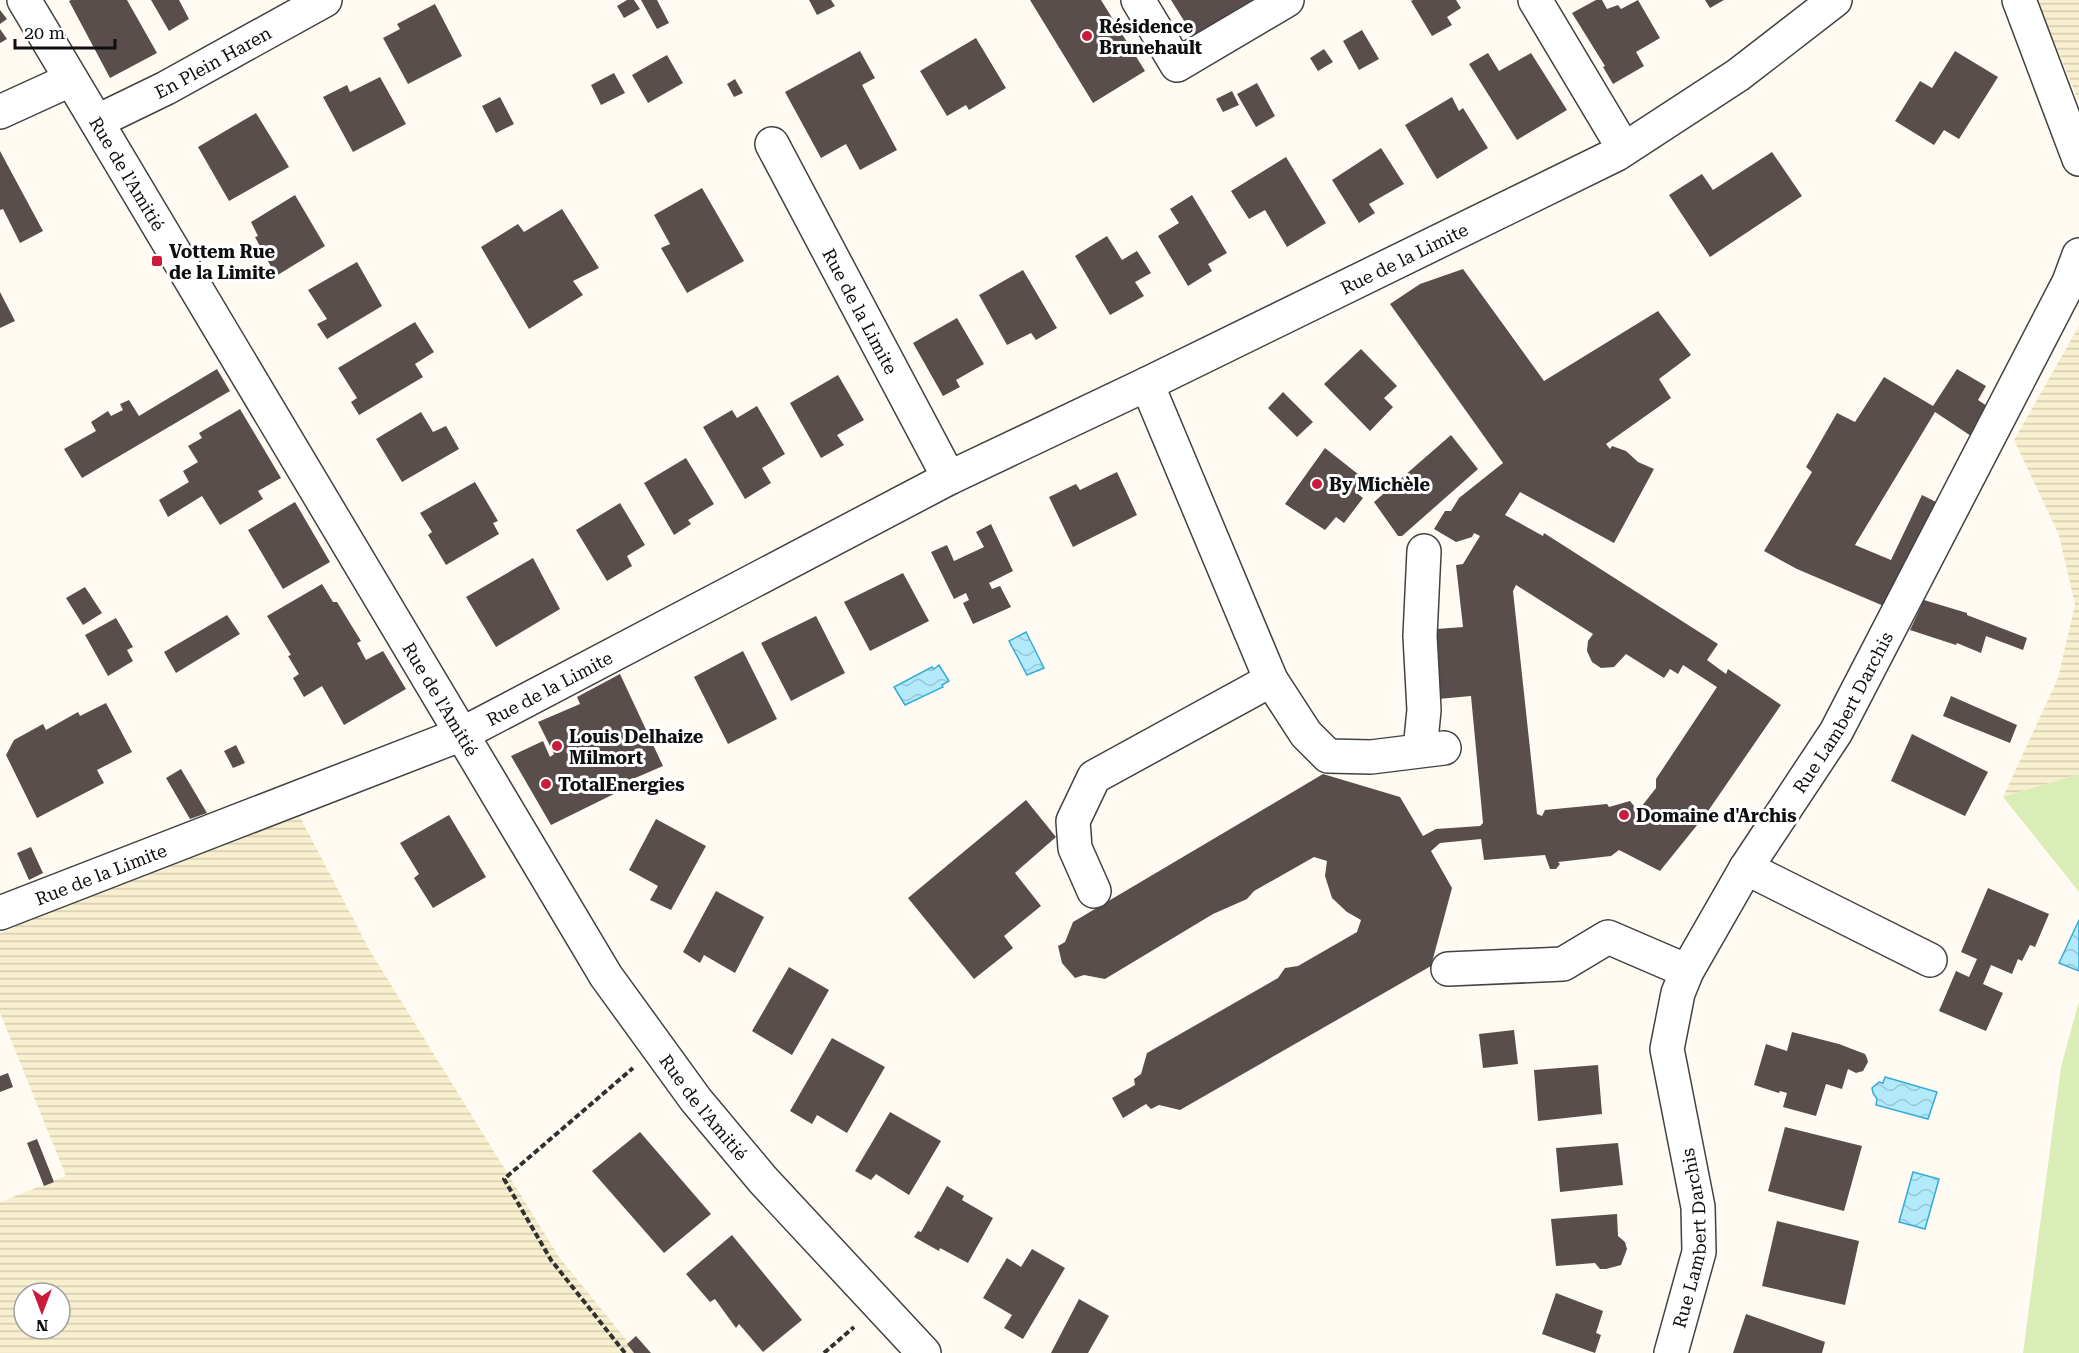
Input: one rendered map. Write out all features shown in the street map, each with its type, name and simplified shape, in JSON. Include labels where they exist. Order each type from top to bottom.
[{"type":"street","name":"Rue de l'Amitié","points":[[24,0],[606,976],[696,1100],[763,1180],[924,1353]]},
{"type":"street","name":"En Plein Haren","points":[[98,121],[166,88],[326,0]]},
{"type":"street","points":[[1138,0],[1177,65],[1287,0]]},
{"type":"street","points":[[1534,0],[1624,149]]},
{"type":"street","name":"Rue de la Limite","points":[[0,913],[462,734],[949,478],[1539,194],[1624,149],[1738,75],[1835,0]]},
{"type":"street","points":[[2019,0],[2079,159]]},
{"type":"street","points":[[0,112],[70,80]]},
{"type":"street","name":"Rue de la Limite","points":[[772,144],[949,478]]},
{"type":"street","name":"Rue Lambert Darchis","points":[[1671,1353],[1699,1252],[1698,1207],[1667,1049],[1678,993],[1687,971],[1746,868],[1836,732],[2069,282],[2079,255]]},
{"type":"street","points":[[1147,384],[1271,680],[1306,734],[1328,756],[1371,757],[1432,749],[1424,710],[1420,636],[1424,551]]},
{"type":"street","points":[[1094,891],[1075,848],[1073,821],[1094,777],[1271,680]]},
{"type":"street","points":[[1746,868],[1930,960]]},
{"type":"street","points":[[1448,969],[1563,964],[1608,937],[1687,971]]},
{"type":"path","points":[[625,1353],[551,1260],[504,1179],[658,1047]]},
{"type":"shaded area","points":[[2037,0],[2079,0],[2079,102]]},
{"type":"shaded area","points":[[2079,326],[2079,774],[2003,797],[2058,678],[2075,605],[2059,535],[2014,440]]},
{"type":"shaded area","points":[[300,817],[369,949],[559,1257],[637,1353],[0,1353],[0,1202],[66,1176],[0,1013],[0,933],[144,873]]},
{"type":"green space","points":[[2079,774],[2079,892],[2003,797]]},
{"type":"green space","points":[[2079,1001],[2079,1353],[2023,1353],[2061,1067]]},
{"type":"water","points":[[1026,632],[1044,668],[1027,675],[1009,641]]},
{"type":"water","points":[[939,665],[949,681],[942,685],[943,687],[905,705],[894,687]]},
{"type":"water","points":[[2079,920],[2079,971],[2059,963]]},
{"type":"water","points":[[1885,1077],[1937,1092],[1928,1119],[1876,1105],[1877,1099],[1872,1088],[1879,1082],[1883,1083]]},
{"type":"water","points":[[1913,1172],[1939,1179],[1925,1229],[1899,1222]]},
{"type":"building","points":[[127,0],[157,53],[110,78],[69,1]]},
{"type":"building","points":[[151,0],[179,0],[189,19],[169,31]]},
{"type":"building","points":[[627,0],[634,0],[640,9],[624,18],[617,6]]},
{"type":"building","points":[[641,0],[657,0],[669,23],[657,29]]},
{"type":"building","points":[[809,0],[831,0],[835,6],[817,15]]},
{"type":"building","name":"Résidence Brunehault","points":[[1030,0],[1101,0],[1145,71],[1093,103]]},
{"type":"building","name":"Résidence Brunehault","points":[[1171,0],[1262,0],[1196,40]]},
{"type":"building","points":[[1456,0],[1461,8],[1447,17],[1452,25],[1432,36],[1411,1]]},
{"type":"building","points":[[1596,0],[1602,0],[1607,9],[1618,5],[1621,9],[1638,0],[1660,38],[1636,52],[1644,66],[1613,84],[1603,67],[1605,66],[1572,13]]},
{"type":"building","points":[[1705,0],[1724,0],[1710,8]]},
{"type":"building","points":[[435,4],[462,56],[408,84],[383,38],[400,29],[397,24]]},
{"type":"building","points":[[0,10],[7,19],[0,24]]},
{"type":"building","points":[[0,29],[7,39],[0,43]]},
{"type":"building","points":[[1362,30],[1379,59],[1359,70],[1343,41]]},
{"type":"building","points":[[976,38],[1006,88],[969,110],[966,105],[947,116],[920,71]]},
{"type":"building","points":[[1324,49],[1333,62],[1318,71],[1310,58]]},
{"type":"building","points":[[860,51],[875,78],[862,85],[897,150],[860,170],[846,144],[821,158],[785,92]]},
{"type":"building","points":[[1955,51],[1998,77],[1959,139],[1944,130],[1934,145],[1895,121],[1920,81],[1932,88]]},
{"type":"building","points":[[1488,53],[1499,71],[1531,53],[1567,110],[1517,140],[1469,64]]},
{"type":"building","points":[[667,55],[683,83],[648,103],[632,75]]},
{"type":"building","points":[[614,73],[625,93],[601,105],[591,85]]},
{"type":"building","points":[[380,77],[406,124],[353,152],[323,97],[347,85],[350,92]]},
{"type":"building","points":[[735,79],[743,93],[734,97],[727,84]]},
{"type":"building","points":[[1257,83],[1275,116],[1256,127],[1237,94]]},
{"type":"building","points":[[1232,91],[1239,105],[1223,112],[1216,99]]},
{"type":"building","points":[[500,97],[514,124],[496,133],[482,106]]},
{"type":"building","points":[[1452,97],[1459,111],[1463,108],[1488,148],[1437,179],[1405,125]]},
{"type":"building","points":[[256,113],[289,167],[229,201],[198,147]]},
{"type":"building","points":[[1381,148],[1404,184],[1369,204],[1375,213],[1359,223],[1332,180]]},
{"type":"building","points":[[0,151],[43,231],[20,243],[3,209],[0,210]]},
{"type":"building","points":[[1772,152],[1802,196],[1710,257],[1669,195],[1702,174],[1713,190]]},
{"type":"building","points":[[1286,157],[1326,223],[1287,247],[1265,210],[1249,219],[1231,191]]},
{"type":"building","points":[[702,188],[744,261],[687,293],[661,248],[670,244],[654,215]]},
{"type":"building","points":[[295,195],[325,246],[276,276],[255,237],[258,236],[251,222]]},
{"type":"building","points":[[1192,195],[1227,253],[1208,264],[1212,271],[1188,286],[1158,236],[1179,223],[1170,209]]},
{"type":"building","points":[[562,209],[599,268],[573,281],[583,295],[529,329],[481,247],[518,224],[524,232]]},
{"type":"building","points":[[1107,236],[1122,260],[1137,251],[1151,273],[1135,282],[1144,296],[1110,315],[1075,256]]},
{"type":"building","points":[[357,262],[382,306],[327,339],[317,324],[327,319],[308,290]]},
{"type":"building","name":"Domaine d'Archis","points":[[1463,269],[1544,381],[1658,311],[1691,355],[1659,379],[1671,398],[1606,444],[1610,449],[1612,446],[1626,451],[1638,462],[1654,469],[1614,543],[1520,492],[1505,515],[1543,536],[1544,533],[1718,644],[1707,660],[1726,674],[1728,669],[1781,705],[1706,814],[1660,871],[1619,850],[1611,856],[1558,862],[1560,864],[1556,869],[1550,869],[1545,855],[1484,860],[1481,839],[1440,843],[1431,851],[1452,888],[1431,966],[1180,1110],[1159,1105],[1151,1109],[1146,1104],[1123,1118],[1112,1098],[1135,1085],[1134,1079],[1141,1074],[1147,1053],[1278,978],[1285,968],[1298,966],[1357,932],[1361,920],[1347,912],[1332,898],[1325,876],[1327,861],[1314,857],[1254,891],[1247,899],[1213,914],[1105,979],[1084,975],[1075,978],[1062,963],[1058,946],[1065,942],[1073,922],[1323,774],[1400,797],[1423,836],[1436,829],[1480,826],[1483,823],[1471,696],[1438,699],[1436,629],[1463,627],[1456,565],[1463,564],[1480,536],[1474,533],[1472,537],[1456,542],[1434,529],[1445,511],[1451,511],[1459,498],[1503,463],[1390,304],[1420,284]],"holes":[[[1516,585],[1593,634],[1588,641],[1587,651],[1592,662],[1601,668],[1614,667],[1626,654],[1664,678],[1670,669],[1678,674],[1683,665],[1717,687],[1656,779],[1656,788],[1638,811],[1630,801],[1609,807],[1607,804],[1545,810],[1542,816],[1537,814],[1513,591]]]},
{"type":"building","points":[[1023,270],[1057,328],[1036,340],[1031,333],[1007,345],[979,295]]},
{"type":"building","points":[[0,292],[15,321],[0,328]]},
{"type":"building","points":[[957,318],[984,364],[956,380],[960,387],[943,396],[913,343]]},
{"type":"building","points":[[415,322],[434,352],[415,364],[423,377],[359,415],[351,402],[357,398],[338,368]]},
{"type":"building","points":[[1361,349],[1397,386],[1384,398],[1393,407],[1370,431],[1324,384]]},
{"type":"building","points":[[217,369],[230,391],[82,478],[64,449],[96,431],[91,422],[108,411],[111,416],[123,410],[120,404],[129,400],[139,416]]},
{"type":"building","points":[[1957,369],[1986,386],[1978,400],[1987,406],[1971,436],[1935,412],[1855,545],[1891,560],[1922,495],[1938,503],[1886,607],[1797,569],[1764,551],[1812,472],[1806,467],[1837,413],[1855,422],[1884,377],[1933,406]]},
{"type":"building","points":[[838,375],[864,420],[837,435],[844,445],[821,458],[790,403]]},
{"type":"building","points":[[1283,392],[1313,422],[1297,437],[1268,408]]},
{"type":"building","points":[[757,406],[785,454],[762,468],[771,483],[745,499],[703,427],[732,410],[737,418]]},
{"type":"building","points":[[240,409],[281,478],[258,491],[263,499],[220,525],[202,496],[168,517],[159,500],[189,482],[183,471],[198,462],[188,446],[202,438],[199,433]]},
{"type":"building","points":[[421,412],[433,432],[446,426],[459,449],[402,482],[376,439]]},
{"type":"building","points":[[1451,435],[1478,469],[1402,536],[1398,536],[1374,502]]},
{"type":"building","points":[[1325,448],[1368,482],[1358,494],[1363,498],[1344,523],[1336,517],[1325,530],[1285,504]]},
{"type":"building","points":[[686,458],[714,504],[688,520],[691,524],[674,535],[644,483]]},
{"type":"building","points":[[1117,472],[1137,515],[1073,547],[1049,497],[1076,484],[1080,490]]},
{"type":"building","points":[[475,482],[498,521],[493,523],[499,534],[446,565],[428,535],[432,532],[420,513]]},
{"type":"building","points":[[295,502],[330,562],[283,589],[248,530]]},
{"type":"building","points":[[620,503],[645,545],[627,556],[632,566],[607,581],[576,530]]},
{"type":"building","points":[[991,524],[1013,571],[989,583],[992,589],[1000,586],[1011,607],[973,624],[963,603],[969,600],[966,593],[954,599],[931,552],[947,545],[954,561],[984,547],[976,532]]},
{"type":"building","points":[[533,558],[560,609],[496,647],[466,597]]},
{"type":"building","points":[[903,573],[929,621],[870,651],[844,602]]},
{"type":"building","points":[[322,584],[333,602],[337,602],[361,641],[357,643],[366,660],[383,651],[406,689],[344,725],[322,686],[304,697],[293,678],[299,674],[288,656],[291,655],[267,616]]},
{"type":"building","points":[[85,587],[102,613],[83,625],[66,598]]},
{"type":"building","points":[[1924,600],[1967,613],[1967,615],[2027,638],[2023,650],[1986,636],[1981,653],[1957,643],[1956,645],[1910,630]]},
{"type":"building","points":[[227,615],[240,634],[176,673],[164,652]]},
{"type":"building","points":[[816,616],[845,673],[791,701],[761,643]]},
{"type":"building","points":[[116,618],[133,647],[127,650],[133,661],[108,676],[85,635]]},
{"type":"building","points":[[743,651],[777,719],[728,744],[694,677]]},
{"type":"building","points":[[620,674],[663,766],[619,785],[622,790],[551,825],[511,756],[543,741],[550,757],[554,754],[538,722],[580,704],[577,697]]},
{"type":"building","points":[[1951,696],[2017,725],[2010,743],[1943,716]]},
{"type":"building","points":[[106,703],[132,752],[97,770],[104,783],[37,818],[6,755],[14,740],[43,724],[46,730],[78,712],[80,716]]},
{"type":"building","points":[[1912,734],[1988,772],[1965,816],[1891,781]]},
{"type":"building","points":[[236,745],[245,763],[233,768],[224,751]]},
{"type":"building","points":[[181,769],[207,813],[190,819],[166,778]]},
{"type":"building","points":[[1026,800],[1056,837],[1015,873],[1041,906],[1004,936],[1013,948],[974,979],[908,898]]},
{"type":"building","points":[[449,815],[486,877],[433,908],[414,878],[419,874],[400,843]]},
{"type":"building","points":[[656,819],[706,846],[671,910],[650,900],[658,886],[629,870]]},
{"type":"building","points":[[31,847],[43,873],[29,880],[17,853]]},
{"type":"building","points":[[1988,888],[2049,914],[2035,947],[2030,945],[2022,961],[2018,959],[2012,974],[1991,965],[1983,984],[2003,993],[1986,1031],[1939,1011],[1956,971],[1969,977],[1977,959],[1961,952]]},
{"type":"building","points":[[716,891],[764,917],[735,973],[704,955],[700,963],[683,952]]},
{"type":"building","points":[[789,967],[829,990],[792,1055],[752,1031]]},
{"type":"building","points":[[1514,1030],[1518,1064],[1483,1068],[1479,1034]]},
{"type":"building","points":[[1792,1032],[1839,1044],[1865,1054],[1867,1058],[1868,1062],[1863,1071],[1856,1073],[1848,1069],[1842,1089],[1826,1084],[1816,1116],[1783,1107],[1787,1093],[1780,1091],[1779,1093],[1754,1085],[1766,1044],[1787,1051]]},
{"type":"building","points":[[832,1038],[885,1067],[847,1133],[817,1115],[812,1124],[790,1111]]},
{"type":"building","points":[[1598,1065],[1602,1114],[1538,1121],[1534,1070]]},
{"type":"building","points":[[8,1073],[13,1087],[0,1092],[0,1076]]},
{"type":"building","points":[[890,1112],[941,1141],[909,1195],[876,1174],[871,1180],[855,1171]]},
{"type":"building","points":[[1785,1127],[1862,1146],[1844,1211],[1768,1191]]},
{"type":"building","points":[[640,1132],[711,1214],[664,1253],[592,1171]]},
{"type":"building","points":[[37,1139],[54,1182],[44,1186],[27,1143]]},
{"type":"building","points":[[1618,1143],[1623,1185],[1560,1192],[1556,1148]]},
{"type":"building","points":[[947,1186],[964,1196],[962,1200],[993,1218],[968,1263],[914,1237],[918,1231],[921,1232]]},
{"type":"building","points":[[1617,1214],[1618,1236],[1625,1242],[1627,1249],[1621,1265],[1606,1269],[1600,1269],[1595,1263],[1556,1266],[1551,1219]]},
{"type":"building","points":[[1777,1221],[1859,1241],[1845,1305],[1762,1286]]},
{"type":"building","points":[[732,1235],[802,1320],[763,1352],[739,1324],[736,1328],[715,1299],[710,1302],[686,1274]]},
{"type":"building","points":[[1032,1249],[1065,1268],[1023,1339],[1004,1328],[1012,1315],[983,1298],[1007,1258],[1021,1267]]},
{"type":"building","points":[[1556,1293],[1603,1311],[1596,1333],[1601,1335],[1595,1353],[1542,1334]]},
{"type":"building","points":[[1079,1299],[1109,1316],[1088,1353],[1051,1353]]},
{"type":"building","points":[[1746,1314],[1825,1342],[1822,1353],[1733,1353]]},
{"type":"building","points":[[636,1336],[651,1353],[634,1353],[627,1344]]},
{"type":"place","name":"Résidence Brunehault","points":[[1087,36]]},
{"type":"place","name":"Vottem Rue de la Limite","points":[[157,261]]},
{"type":"place","name":"By Michèle","points":[[1317,484]]},
{"type":"place","name":"Louis Delhaize Milmort","points":[[557,746]]},
{"type":"place","name":"TotalEnergies","points":[[546,784]]},
{"type":"place","name":"Domaine d'Archis","points":[[1624,815]]}]
